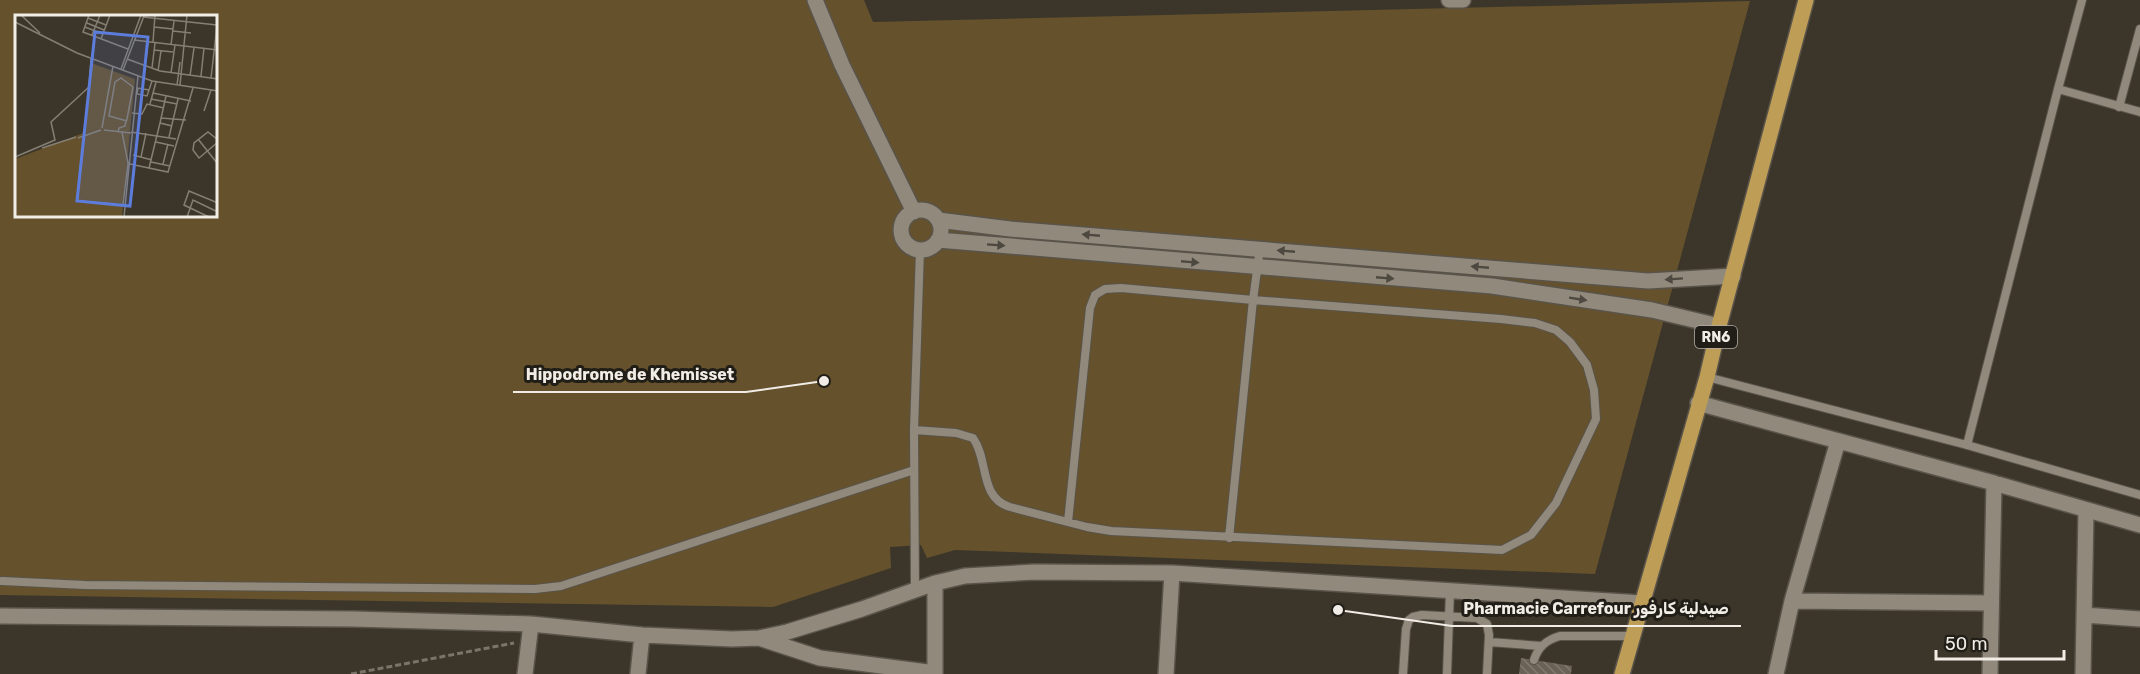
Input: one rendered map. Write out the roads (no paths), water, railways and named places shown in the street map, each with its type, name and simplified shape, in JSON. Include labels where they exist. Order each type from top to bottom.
[{"type":"main road","name":"RN6","points":[[1622,674],[1707,377],[1806,0]]},
{"type":"street","points":[[815,0],[842,65],[914,212]]},
{"type":"street","points":[[1449,0],[1463,0]]},
{"type":"street","points":[[938,220],[940,227],[938,240],[930,248],[920,250],[906,243],[901,234],[903,223],[909,214],[927,212],[938,220],[1010,229],[1648,281],[1733,276]]},
{"type":"street","points":[[938,240],[1492,286],[1652,310],[1719,326]]},
{"type":"street","points":[[1698,403],[2140,525]]},
{"type":"street","points":[[1776,674],[1792,602],[1838,441]]},
{"type":"street","points":[[1990,674],[1994,483]]},
{"type":"street","points":[[2083,674],[2086,510]]},
{"type":"street","points":[[0,616],[531,624],[642,635],[759,638],[823,622],[935,583],[991,573],[1172,573],[1642,603]]},
{"type":"street","points":[[1167,674],[1172,573]]},
{"type":"street","points":[[759,638],[820,658],[935,674],[935,583]]},
{"type":"street","points":[[1792,602],[1991,603]]},
{"type":"street","points":[[2084,615],[2140,619]]},
{"type":"street","points":[[525,674],[531,624]]},
{"type":"street","points":[[638,674],[642,635]]},
{"type":"lane","points":[[1967,445],[2082,0]]},
{"type":"lane","points":[[2119,107],[2140,28]]},
{"type":"lane","points":[[2058,89],[2140,112]]},
{"type":"lane","points":[[1229,538],[1260,249]]},
{"type":"lane","points":[[915,590],[914,430],[920,250]]},
{"type":"lane","points":[[914,430],[956,433],[973,438],[977,443],[995,499],[1004,506],[1068,522],[1112,531],[1502,550],[1531,535],[1556,503],[1596,419],[1594,390],[1587,365],[1570,342],[1556,330],[1535,323],[1122,288],[1105,290],[1095,295],[1090,308],[1068,522]]},
{"type":"lane","points":[[1707,377],[1967,445],[2140,495]]},
{"type":"lane","points":[[2,581],[85,585],[535,590],[561,586],[914,470]]},
{"type":"lane","points":[[1447,674],[1450,590]]},
{"type":"lane","points":[[1403,674],[1406,629],[1409,620],[1418,615],[1482,620],[1489,629],[1487,674]]},
{"type":"lane","points":[[1534,660],[1542,646],[1560,636],[1633,636]]},
{"type":"lane","points":[[1488,642],[1542,646]]},
{"type":"place","name":"Hippodrome de Khemisset","points":[[824,381]]},
{"type":"place","name":"Pharmacie Carrefour صيدلية كارفور","points":[[1338,610]]}]
